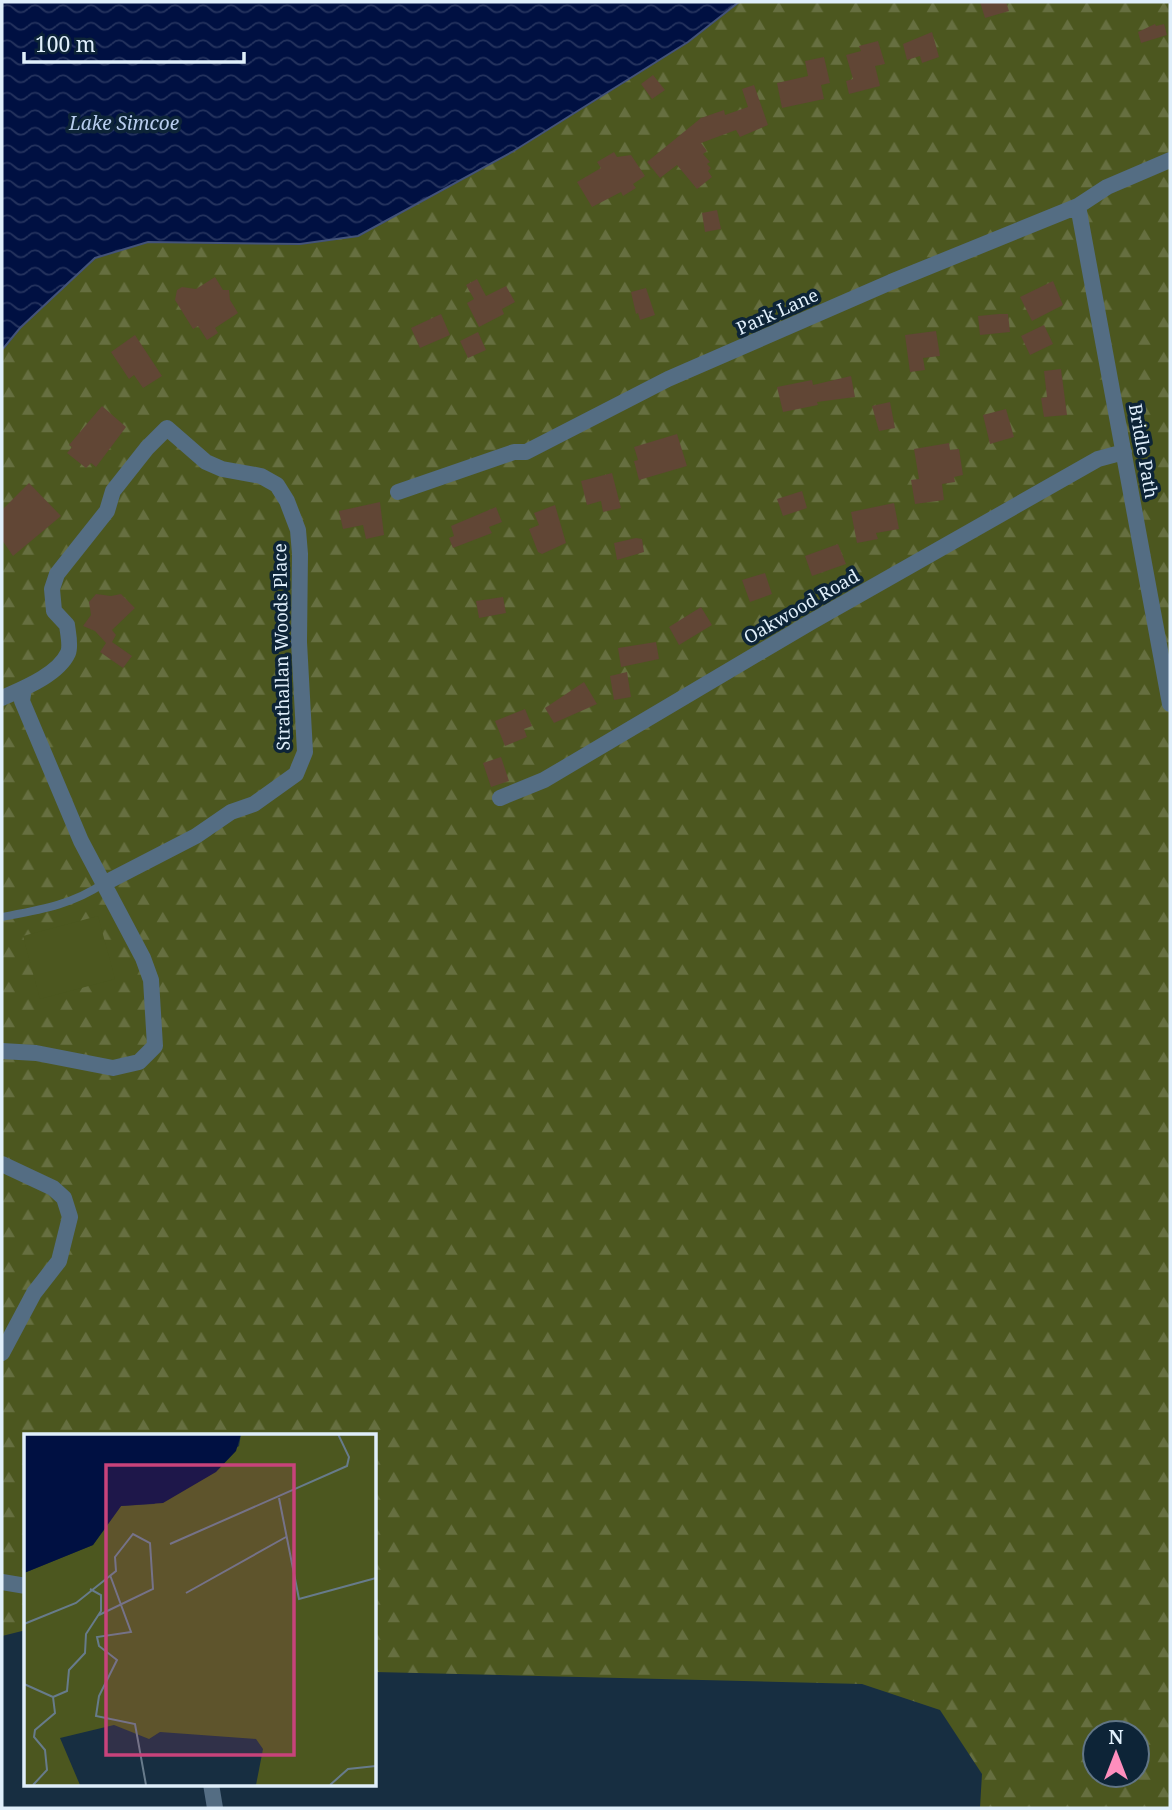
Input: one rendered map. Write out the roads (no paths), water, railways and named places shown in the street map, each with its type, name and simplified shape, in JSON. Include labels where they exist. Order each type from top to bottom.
[{"type":"street","name":"Park Lane","points":[[398,492],[514,452],[526,452],[668,379],[891,282],[1078,206],[1107,187],[1170,160]]},
{"type":"street","name":"Bridle Path","points":[[1078,206],[1170,704]]},
{"type":"street","name":"Strathallan Woods Place","points":[[2,698],[24,688],[60,664],[69,651],[67,625],[54,611],[52,589],[57,574],[107,511],[113,491],[147,448],[167,428],[206,462],[222,469],[261,476],[276,485],[287,501],[298,530],[299,642],[305,752],[296,774],[254,804],[231,812],[196,836],[105,883]]},
{"type":"street","name":"Oakwood Road","points":[[500,798],[544,780],[823,615],[1098,459],[1124,452]]},
{"type":"street","points":[[2,1051],[36,1053],[113,1068],[139,1062],[155,1046],[152,980],[105,883],[81,841],[22,701],[24,688]]},
{"type":"street","points":[[2,1164],[53,1188],[64,1198],[71,1217],[59,1261],[34,1293],[2,1353]]},
{"type":"street","points":[[2,1582],[24,1586]]},
{"type":"street","points":[[211,1786],[215,1808]]},
{"type":"lane","points":[[2,917],[82,898],[105,883]]},
{"type":"water","name":"Lake Simcoe","points":[[2,2],[739,2],[688,42],[512,152],[358,236],[300,244],[148,242],[95,258],[20,328],[2,350]]}]
